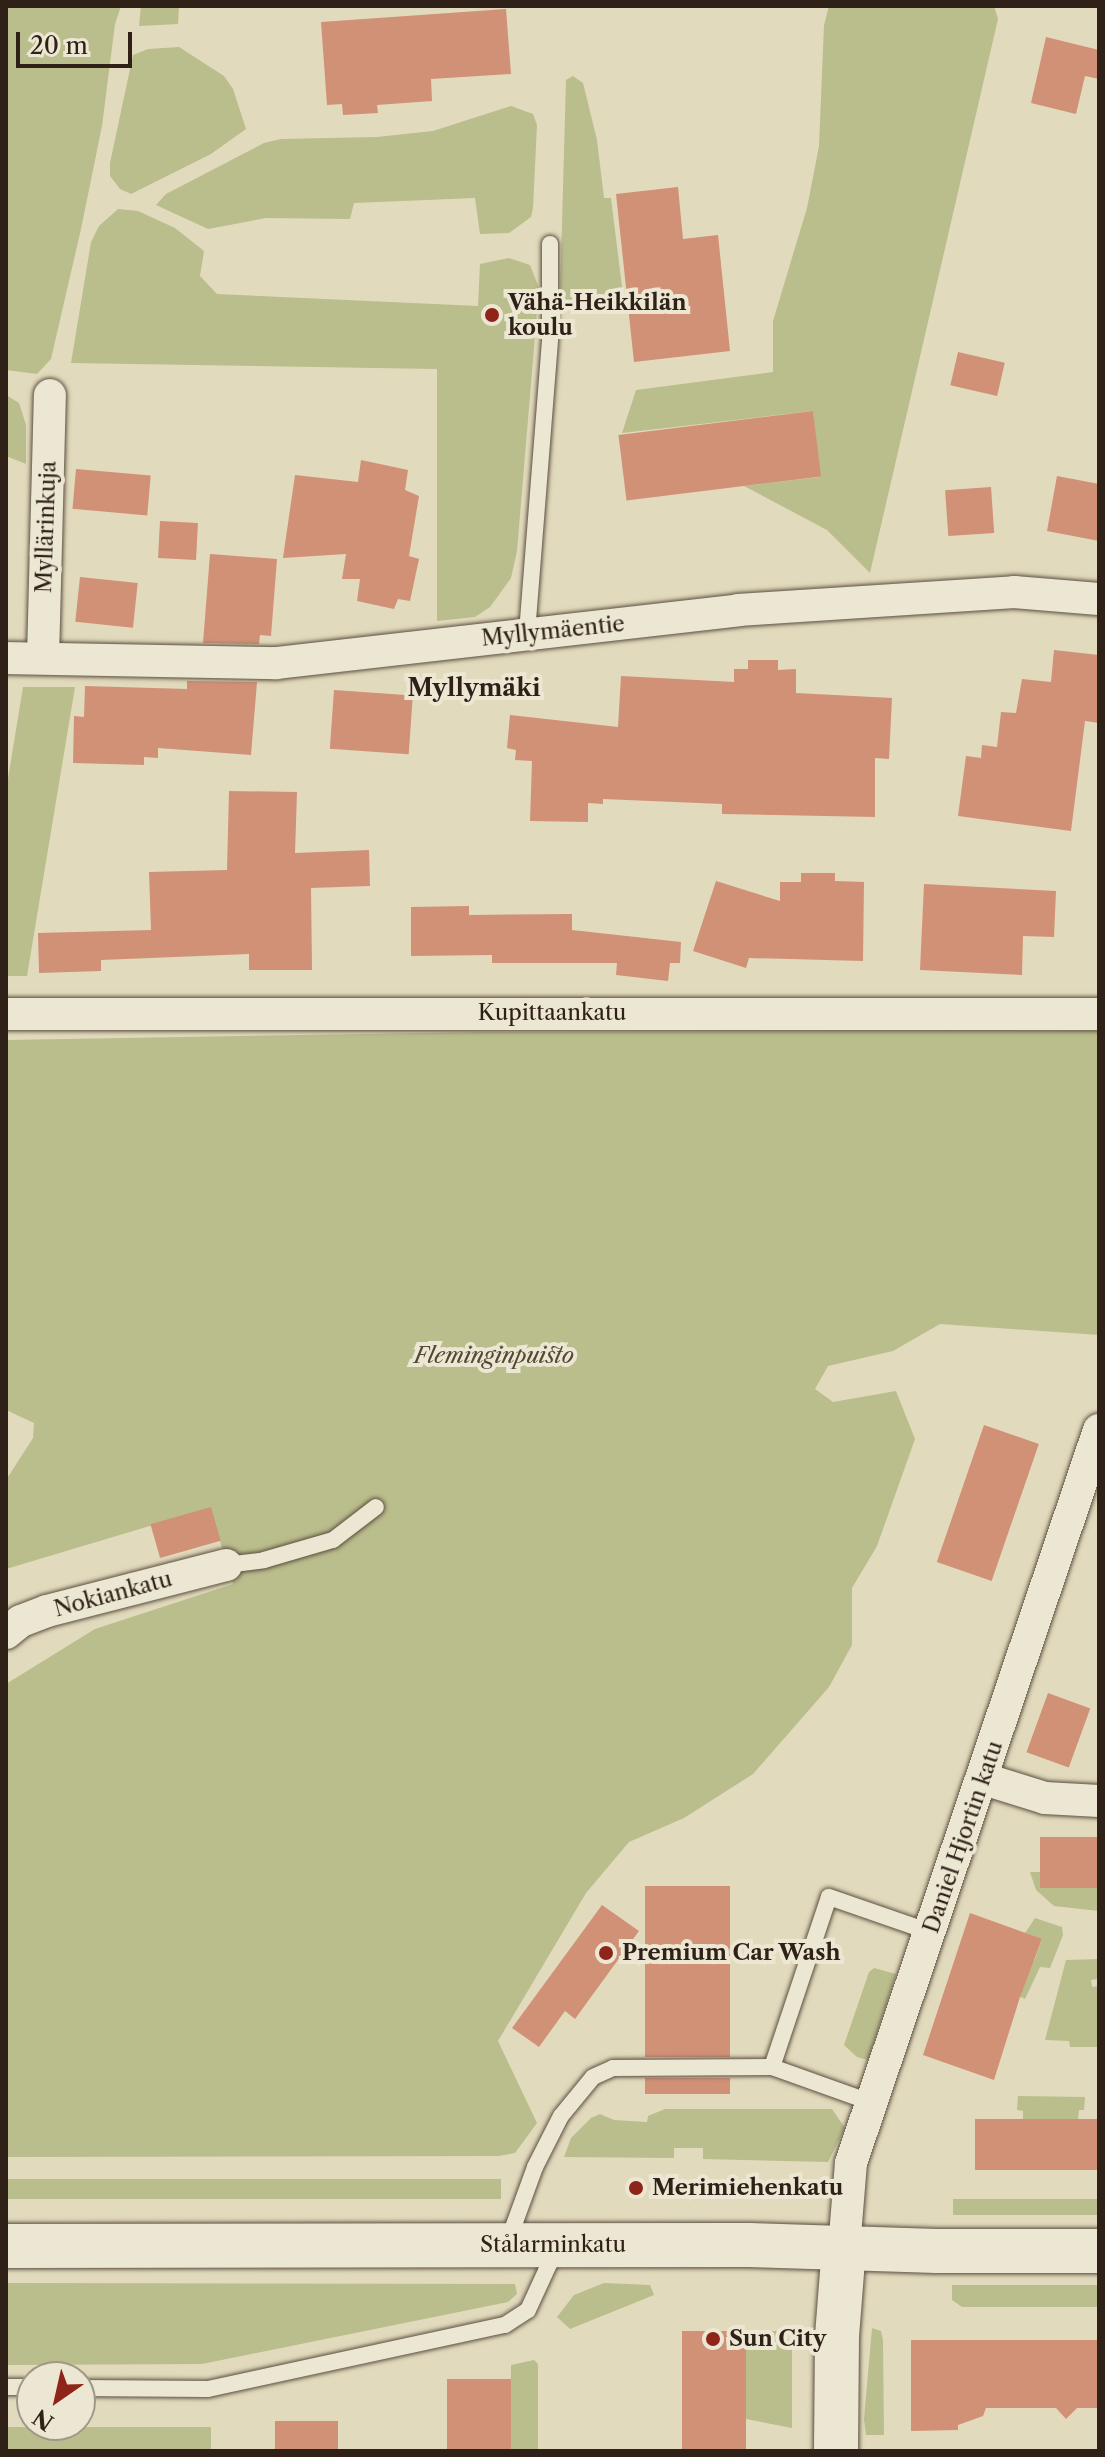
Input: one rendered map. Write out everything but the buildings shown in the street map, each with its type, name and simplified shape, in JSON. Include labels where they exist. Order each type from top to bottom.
[{"type":"main road","name":"Stålarminkatu","points":[[6,2246],[558,2245],[1099,2251]]},
{"type":"main road","points":[[836,2451],[837,2336],[844,2248]]},
{"type":"street","name":"Myllärinkuja","points":[[43,658],[50,395]]},
{"type":"street","name":"Myllymäentie","points":[[6,658],[276,663],[738,610],[999,593],[1099,599]]},
{"type":"street","name":"Kupittaankatu","points":[[6,1014],[1099,1014]]},
{"type":"street","name":"Daniel Hjortin katu","points":[[844,2248],[851,2163],[870,2102],[984,1779],[1099,1430]]},
{"type":"street","name":"Nokiankatu","points":[[6,1633],[21,1621],[47,1611],[226,1565]]},
{"type":"street","points":[[984,1779],[1045,1798],[1099,1801]]},
{"type":"lane","points":[[527,633],[550,338],[550,244]]},
{"type":"lane","points":[[226,1565],[264,1560],[333,1540],[376,1507]]},
{"type":"lane","points":[[772,2067],[829,1897],[930,1932]]},
{"type":"lane","points":[[506,2245],[535,2167],[554,2129],[575,2095],[593,2077],[613,2068],[772,2067],[870,2102]]},
{"type":"lane","points":[[96,2388],[208,2389],[505,2325],[528,2310],[558,2245]]},
{"type":"green space","points":[[6,6],[121,6],[115,24],[102,126],[81,229],[51,359],[37,374],[6,370]]},
{"type":"green space","points":[[141,6],[179,6],[178,24],[139,26]]},
{"type":"green space","points":[[829,6],[994,6],[998,19],[870,573],[827,530],[744,486],[820,477],[813,411],[622,433],[636,390],[773,372],[773,321],[807,208],[819,146],[824,25]]},
{"type":"green space","points":[[179,47],[224,76],[233,89],[246,129],[211,154],[131,194],[120,189],[110,176],[110,163],[133,55],[148,49]]},
{"type":"green space","points":[[573,76],[583,83],[597,140],[604,198],[611,198],[623,295],[612,311],[585,312],[564,303],[560,295],[566,80]]},
{"type":"green space","points":[[511,106],[533,114],[537,125],[531,217],[509,233],[480,234],[475,198],[354,203],[350,219],[266,218],[208,229],[156,205],[166,194],[264,143],[281,139],[377,137],[433,131]]},
{"type":"green space","points":[[118,209],[138,211],[175,228],[204,251],[200,276],[217,294],[478,306],[480,264],[509,258],[530,265],[539,288],[517,551],[511,578],[490,607],[475,617],[437,621],[437,369],[71,363],[91,242],[99,226]]},
{"type":"green space","points":[[6,395],[19,403],[26,425],[26,464],[6,456]]},
{"type":"green space","points":[[23,687],[75,687],[27,976],[6,976],[6,791]]},
{"type":"green space","name":"Fleminginpuisto","points":[[1099,1031],[1099,1335],[940,1324],[893,1351],[828,1366],[815,1389],[833,1402],[896,1391],[915,1439],[877,1546],[852,1588],[852,1645],[829,1687],[753,1774],[684,1818],[629,1842],[586,1893],[498,2041],[537,2123],[515,2153],[499,2156],[6,2157],[6,1684],[95,1629],[233,1584],[210,1508],[6,1569],[6,1480],[33,1438],[34,1423],[6,1410],[6,1040],[486,1032]]},
{"type":"green space","points":[[1030,1872],[1040,1872],[1041,1888],[1099,1888],[1099,1911],[1054,1906],[1036,1890]]},
{"type":"green space","points":[[1035,1918],[1062,1927],[1063,1935],[1050,1968],[1040,1967],[1025,1999],[1016,1995],[1028,1959],[1034,1961],[1042,1940],[1025,1933]]},
{"type":"green space","points":[[1099,1959],[1099,1979],[1091,1980],[1092,1987],[1099,1986],[1099,2047],[1070,2047],[1069,2041],[1045,2040],[1066,1960]]},
{"type":"green space","points":[[874,1968],[896,1974],[868,2060],[857,2057],[844,2045],[869,1972]]},
{"type":"green space","points":[[1018,2096],[1085,2097],[1084,2110],[1079,2110],[1078,2120],[1023,2119],[1023,2111],[1017,2110]]},
{"type":"green space","points":[[665,2109],[832,2109],[845,2128],[828,2162],[703,2159],[703,2148],[674,2148],[674,2158],[564,2157],[571,2138],[591,2118],[600,2114],[614,2120],[647,2122],[648,2116]]},
{"type":"green space","points":[[6,2179],[501,2179],[501,2199],[6,2199]]},
{"type":"green space","points":[[953,2199],[1099,2199],[1099,2215],[953,2215]]},
{"type":"green space","points":[[6,2283],[515,2284],[517,2294],[508,2302],[202,2364],[16,2361],[16,2365],[6,2365]]},
{"type":"green space","points":[[604,2283],[650,2285],[654,2295],[570,2329],[557,2317],[574,2295]]},
{"type":"green space","points":[[952,2285],[1099,2285],[1099,2307],[962,2307],[952,2300]]},
{"type":"green space","points":[[872,2328],[881,2331],[883,2340],[884,2435],[866,2435],[864,2419]]},
{"type":"green space","points":[[746,2331],[779,2331],[792,2343],[792,2428],[746,2419]]},
{"type":"green space","points":[[534,2360],[538,2364],[538,2451],[510,2451],[511,2365]]},
{"type":"green space","points":[[6,2427],[16,2427],[16,2441],[96,2441],[96,2427],[211,2427],[211,2451],[6,2451]]},
{"type":"place","name":"Vähä-Heikkilän koulu","points":[[492,315]]},
{"type":"place","name":"Premium Car Wash","points":[[606,1953]]},
{"type":"place","name":"Merimiehenkatu","points":[[636,2188]]},
{"type":"place","name":"Sun City","points":[[713,2339]]},
{"type":"district","name":"Myllymäki","points":[[474,688]]}]
